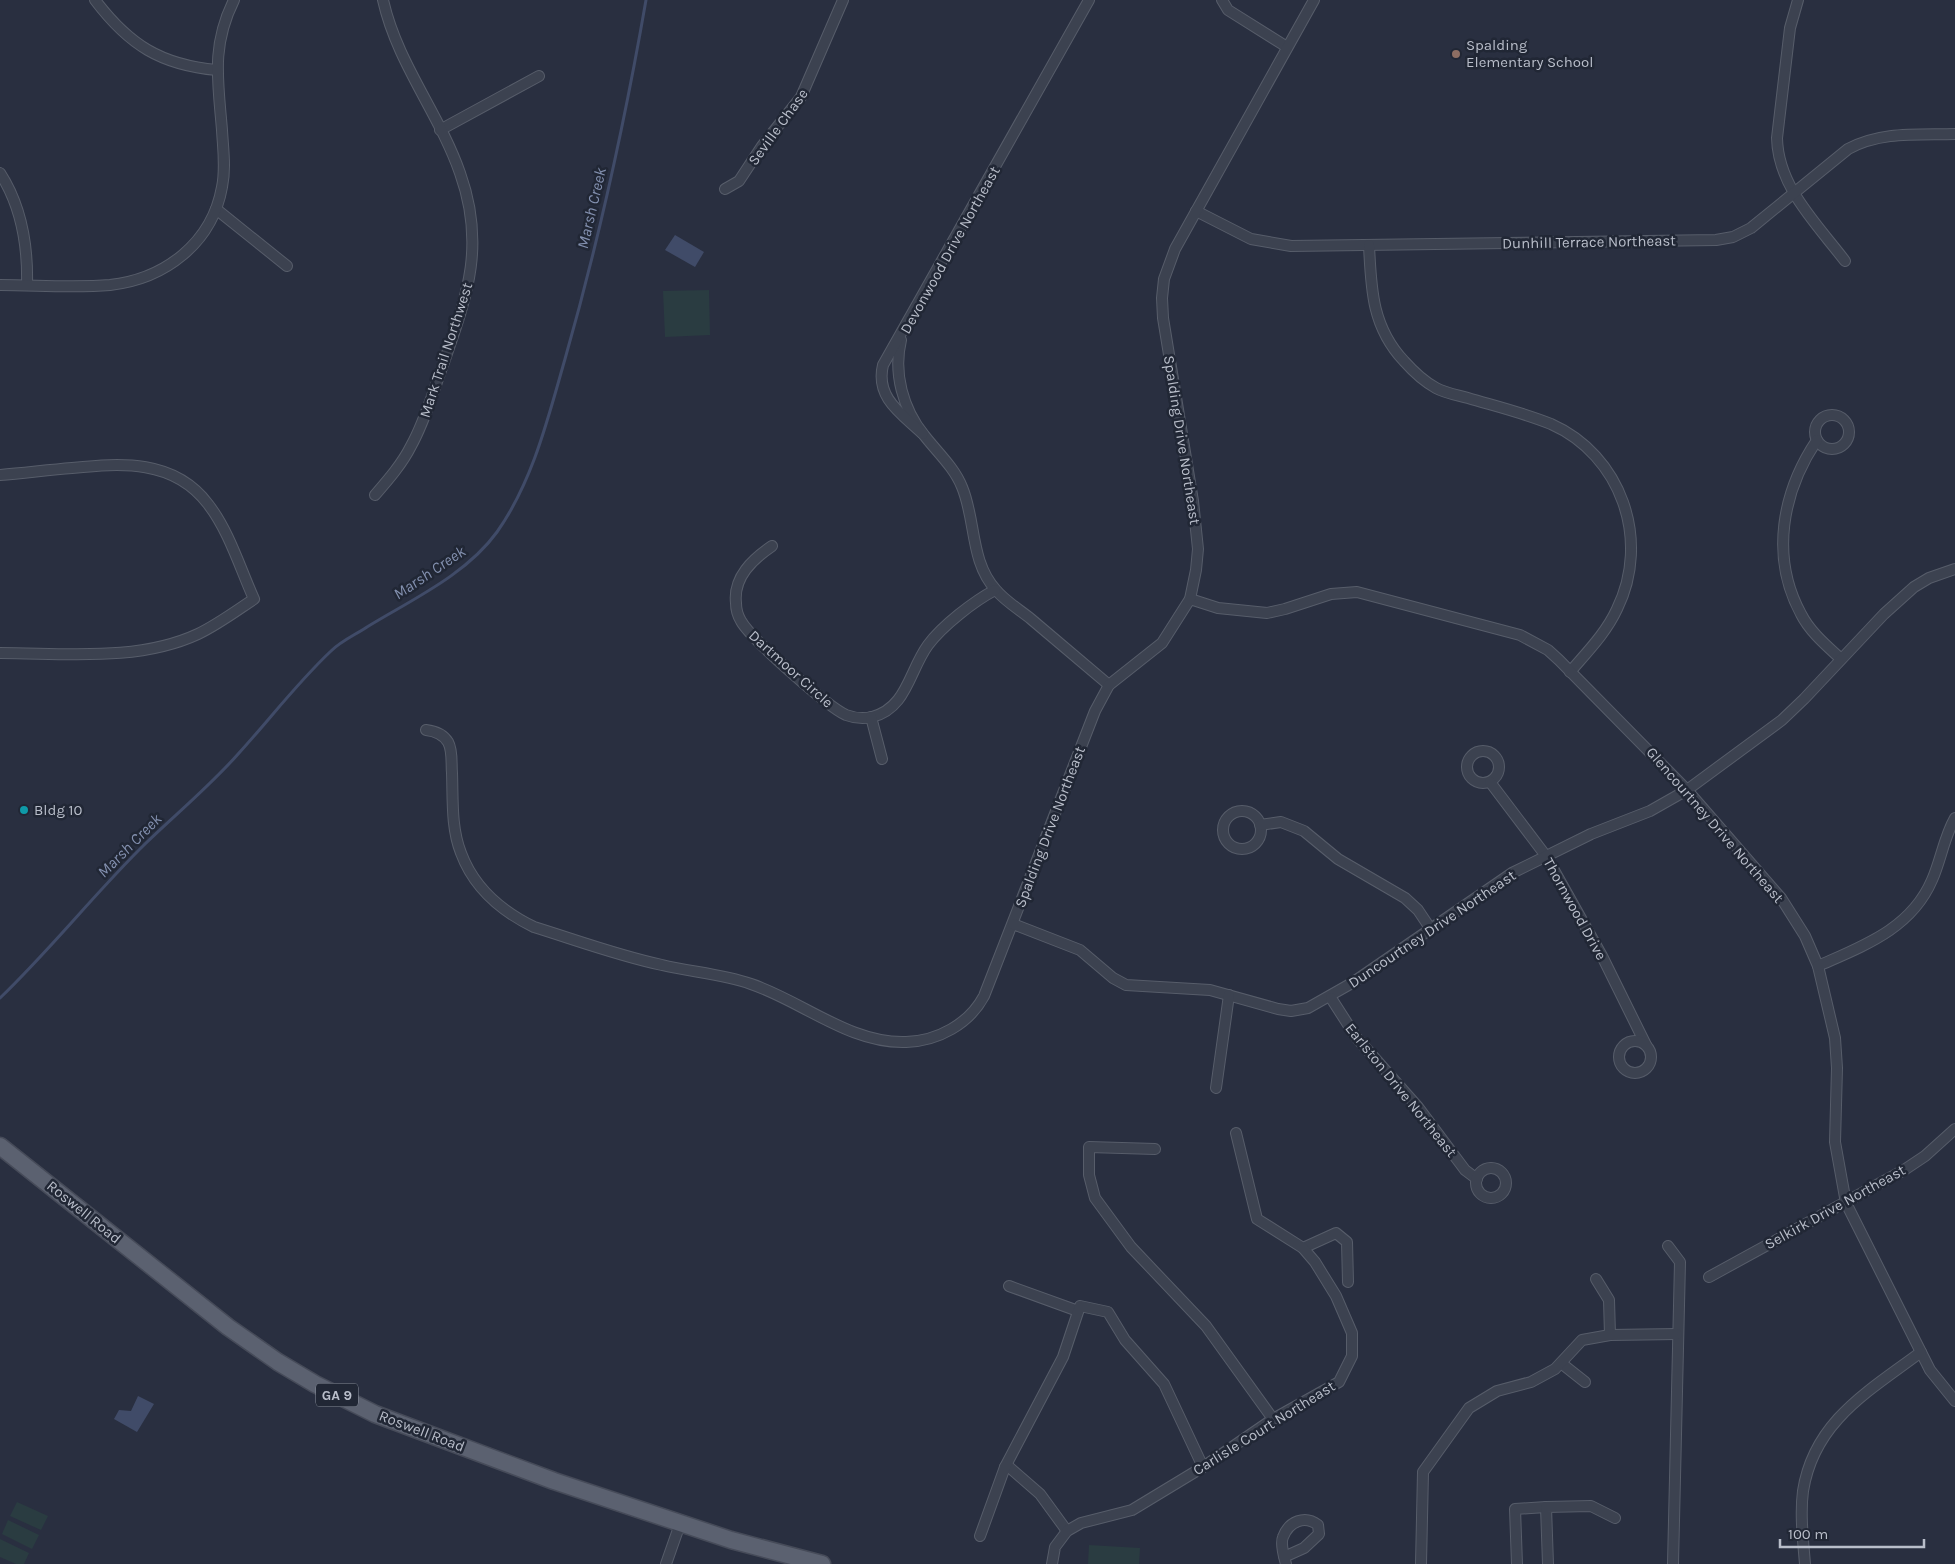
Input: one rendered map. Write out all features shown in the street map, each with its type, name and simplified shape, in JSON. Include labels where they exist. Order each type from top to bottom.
[{"type":"main road","name":"Roswell Road","points":[[0,1146],[228,1327],[280,1363],[315,1384],[375,1414],[488,1457],[792,1561],[822,1564]]},
{"type":"street","points":[[95,0],[120,31],[141,48],[165,60],[182,65],[217,70]]},
{"type":"street","points":[[0,285],[110,285],[152,275],[172,265],[189,251],[205,230],[216,209],[222,188],[224,165],[217,70],[218,44],[224,19],[234,0]]},
{"type":"street","name":"Mark Trail Northwest","points":[[376,495],[401,464],[420,429],[463,307],[470,277],[473,243],[469,205],[460,172],[408,70],[394,37],[383,0]]},
{"type":"street","name":"Seville Chase","points":[[725,189],[739,182],[762,146],[801,98],[811,79],[843,0]]},
{"type":"street","name":"Devonwood Drive Northeast","points":[[1089,0],[902,331],[898,360],[900,385],[907,408],[923,434],[945,460],[962,486],[970,512],[978,554],[995,590],[1109,685]]},
{"type":"street","points":[[1222,0],[1228,10],[1287,47]]},
{"type":"street","name":"Spalding Drive Northeast","points":[[426,730],[441,734],[450,747],[455,830],[460,852],[469,872],[482,891],[515,918],[534,927],[660,965],[750,984],[858,1033],[882,1040],[905,1042],[924,1040],[941,1035],[972,1014],[984,996],[1083,740],[1109,685],[1162,642],[1190,599],[1198,548],[1193,501],[1163,318],[1162,298],[1170,260],[1314,0]]},
{"type":"street","points":[[1798,0],[1790,28],[1777,138],[1780,167],[1793,193],[1846,261]]},
{"type":"street","points":[[440,130],[539,76]]},
{"type":"street","name":"Dunhill Terrace Northeast","points":[[1196,211],[1236,233],[1267,243],[1291,246],[1716,240],[1733,236],[1750,228],[1848,149],[1862,141],[1892,135],[1955,134]]},
{"type":"street","points":[[0,173],[18,209],[24,234],[27,285]]},
{"type":"street","points":[[216,209],[287,266]]},
{"type":"street","points":[[1369,245],[1371,293],[1375,314],[1387,341],[1404,362],[1438,389],[1535,418],[1567,433],[1597,458],[1619,491],[1628,515],[1631,538],[1631,563],[1626,586],[1618,608],[1606,629],[1570,672]]},
{"type":"street","points":[[902,331],[883,365],[881,387],[889,402],[923,434]]},
{"type":"street","points":[[1817,440],[1792,485],[1783,531],[1784,562],[1790,590],[1801,615],[1818,637],[1841,660]]},
{"type":"street","points":[[0,475],[117,464],[143,465],[162,470],[178,478],[207,503],[220,522],[254,600],[199,634],[170,644],[140,651],[0,653]]},
{"type":"street","name":"Dartmoor Circle","points":[[772,546],[749,566],[739,581],[736,603],[742,622],[783,665],[838,710],[854,717],[871,717]]},
{"type":"street","name":"Duncourtney Drive Northeast","points":[[1013,924],[1080,950],[1113,978],[1126,985],[1210,990],[1291,1011],[1308,1008],[1331,998],[1495,883],[1591,834],[1650,811],[1687,790],[1782,720],[1884,614],[1914,587],[1928,578],[1955,569]]},
{"type":"street","points":[[882,759],[871,717],[886,712],[898,703],[921,656],[938,633],[984,596],[995,590]]},
{"type":"street","name":"Glencourtney Drive Northeast","points":[[1190,599],[1218,608],[1267,613],[1331,594],[1357,592],[1520,635],[1548,650],[1687,790],[1781,898],[1805,936],[1818,966],[1835,1038],[1837,1068],[1835,1142],[1846,1203],[1921,1352],[1940,1385],[1955,1402]]},
{"type":"street","name":"Thornwood Drive","points":[[1490,782],[1546,856],[1602,956],[1646,1045]]},
{"type":"street","points":[[1818,966],[1880,938],[1908,916],[1931,882],[1949,829],[1955,818]]},
{"type":"street","points":[[1260,825],[1281,822],[1304,831],[1338,859],[1405,898],[1418,910],[1430,928]]},
{"type":"street","points":[[1216,1088],[1229,995]]},
{"type":"street","name":"Earlston Drive Northeast","points":[[1331,998],[1356,1037],[1418,1107],[1465,1170],[1477,1179]]},
{"type":"street","name":"Selkirk Drive Northeast","points":[[1710,1277],[1846,1203],[1925,1156],[1955,1129]]},
{"type":"street","name":"Carlisle Court Northeast","points":[[1067,1532],[1081,1523],[1132,1510],[1203,1467],[1273,1419],[1339,1382],[1352,1356],[1352,1333],[1336,1296],[1315,1262],[1303,1248],[1257,1219],[1236,1133]]},
{"type":"street","points":[[1155,1149],[1089,1147],[1089,1175],[1095,1198],[1131,1247],[1206,1326],[1273,1419]]},
{"type":"street","points":[[1303,1248],[1336,1233],[1347,1242],[1348,1282]]},
{"type":"street","points":[[1668,1246],[1680,1262],[1676,1334],[1673,1564]]},
{"type":"street","points":[[1596,1279],[1609,1300],[1611,1314],[1610,1335]]},
{"type":"street","points":[[1010,1286],[1078,1312]]},
{"type":"street","points":[[980,1536],[1005,1467],[1063,1357],[1080,1306],[1108,1312],[1125,1340],[1164,1384],[1203,1467]]},
{"type":"street","points":[[1421,1564],[1423,1472],[1469,1408],[1497,1391],[1531,1382],[1555,1369],[1582,1340],[1610,1335],[1676,1334]]},
{"type":"street","points":[[1805,1564],[1803,1492],[1809,1467],[1818,1444],[1831,1425],[1847,1408],[1921,1352]]},
{"type":"street","points":[[1561,1363],[1584,1382]]},
{"type":"street","points":[[1005,1467],[1009,1468],[1040,1494],[1067,1532],[1055,1547],[1052,1564]]},
{"type":"street","points":[[1517,1564],[1515,1509],[1591,1506],[1615,1518]]},
{"type":"street","points":[[1546,1508],[1548,1564]]},
{"type":"street","points":[[666,1564],[680,1524]]},
{"type":"shaded area","points":[[709,290],[710,335],[665,337],[663,291]]},
{"type":"shaded area","points":[[17,1502],[48,1516],[41,1530],[10,1516]]},
{"type":"shaded area","points":[[8,1520],[39,1535],[32,1549],[2,1534]]},
{"type":"shaded area","points":[[0,1539],[29,1553],[24,1564],[16,1564],[0,1557]]},
{"type":"shaded area","points":[[1089,1545],[1140,1548],[1139,1564],[1088,1564]]},
{"type":"water","points":[[675,235],[704,252],[695,267],[665,250]]},
{"type":"water","points":[[138,1396],[154,1404],[137,1432],[114,1419],[119,1410],[131,1411]]},
{"type":"waterway","name":"Marsh Creek","points":[[0,998],[108,882],[228,765],[295,688],[335,647],[454,574],[484,547],[510,512],[530,470],[546,426],[589,270],[610,180],[646,0]]},
{"type":"place","name":"Spalding Elementary School","points":[[1456,54]]},
{"type":"place","name":"Bldg 10","points":[[24,810]]}]
